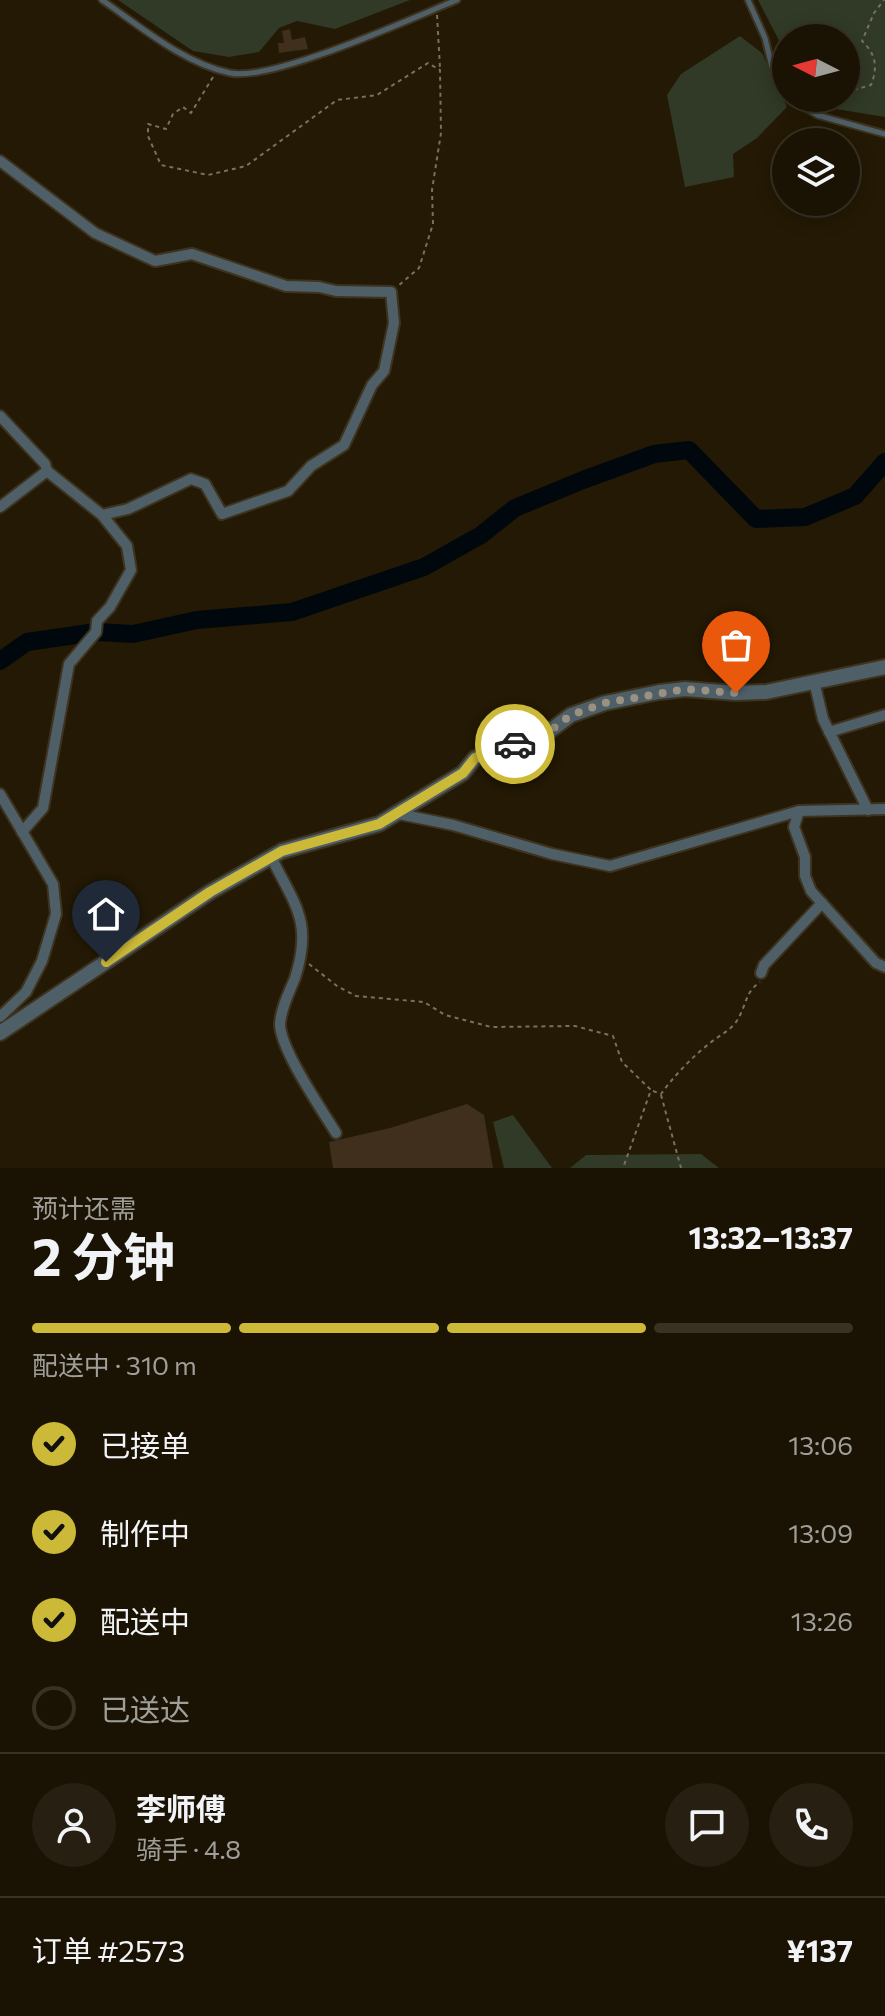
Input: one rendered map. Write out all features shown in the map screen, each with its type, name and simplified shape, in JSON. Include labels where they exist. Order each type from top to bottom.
[{"type":"street","points":[[0,161],[95,233],[155,261],[192,254],[286,286],[391,292],[394,323],[384,371],[363,403],[350,437],[344,445],[311,466],[288,491],[222,514],[205,484],[191,479],[128,509],[102,515]]},
{"type":"street","points":[[0,416],[45,464],[47,471],[102,515],[127,546],[131,570],[110,607],[97,621],[96,632],[69,664],[43,808],[22,832]]},
{"type":"street","points":[[0,507],[47,471]]},
{"type":"street","points":[[0,1033],[210,892],[271,857],[282,851],[379,824],[463,773],[475,758],[547,733],[571,715],[659,692],[685,689],[766,692],[885,667]]},
{"type":"street","points":[[814,681],[829,732],[868,810]]},
{"type":"street","points":[[829,732],[885,715]]},
{"type":"street","points":[[0,794],[53,884],[56,914],[42,961],[26,992],[0,1017]]},
{"type":"street","points":[[399,814],[610,866],[799,811],[885,809]]},
{"type":"street","points":[[799,811],[794,827],[798,846],[805,857],[805,876],[811,891],[876,963],[885,967]]},
{"type":"street","points":[[271,857],[303,924],[299,962],[285,999],[280,1025],[282,1036],[336,1133]]},
{"type":"street","points":[[761,973],[764,965],[822,903]]},
{"type":"lane","points":[[102,0],[178,50],[218,70],[246,75],[319,55],[457,0]]},
{"type":"lane","points":[[748,0],[765,38],[772,67]]},
{"type":"lane","points":[[812,112],[885,134]]},
{"type":"path","points":[[860,88],[871,85],[876,71],[871,50],[862,41],[874,13],[884,0]]},
{"type":"path","points":[[391,292],[419,268],[433,224],[432,190],[441,133],[437,8]]},
{"type":"path","points":[[218,70],[193,104],[191,113],[183,107],[173,114],[166,129],[148,124],[148,136],[161,165],[208,175],[246,166],[337,100],[377,95],[428,63],[440,70]]},
{"type":"path","points":[[301,957],[337,986],[356,996],[424,1002],[445,1015],[491,1027],[575,1026],[613,1036],[622,1062],[651,1090],[661,1094]]},
{"type":"path","points":[[661,1094],[713,1040],[725,1035],[741,1013],[743,1002],[752,987],[760,983],[761,973]]},
{"type":"path","points":[[623,1168],[651,1090]]},
{"type":"path","points":[[661,1094],[681,1168]]},
{"type":"green space","points":[[118,0],[410,0],[335,29],[297,21],[279,28],[259,52],[229,57],[193,51]]},
{"type":"green space","points":[[758,0],[885,0],[885,117],[854,112],[860,112],[860,24],[772,24],[772,27]]},
{"type":"green space","points":[[740,36],[762,53],[772,75],[772,112],[782,112],[757,138],[733,154],[734,177],[685,187],[667,95],[681,74]]},
{"type":"green space","points":[[513,1115],[552,1168],[504,1168],[493,1122]]},
{"type":"green space","points":[[701,1154],[719,1168],[570,1168],[586,1155]]},
{"type":"building","points":[[290,29],[292,40],[305,37],[308,49],[279,53],[278,43],[284,43],[282,31]]},
{"type":"building","points":[[467,1104],[484,1115],[493,1168],[333,1168],[329,1142],[390,1128]]},
{"type":"waterway","points":[[0,661],[27,642],[96,632],[133,634],[197,620],[292,612],[424,567],[481,535],[515,508],[654,454],[689,450],[756,519],[805,517],[855,496],[885,462]]},
{"type":"way so far","points":[[515,744],[547,733],[571,715],[605,703],[685,689],[736,693]]},
{"type":"route","points":[[106,962],[210,892],[282,851],[379,824],[463,773],[475,758],[515,744]]}]
